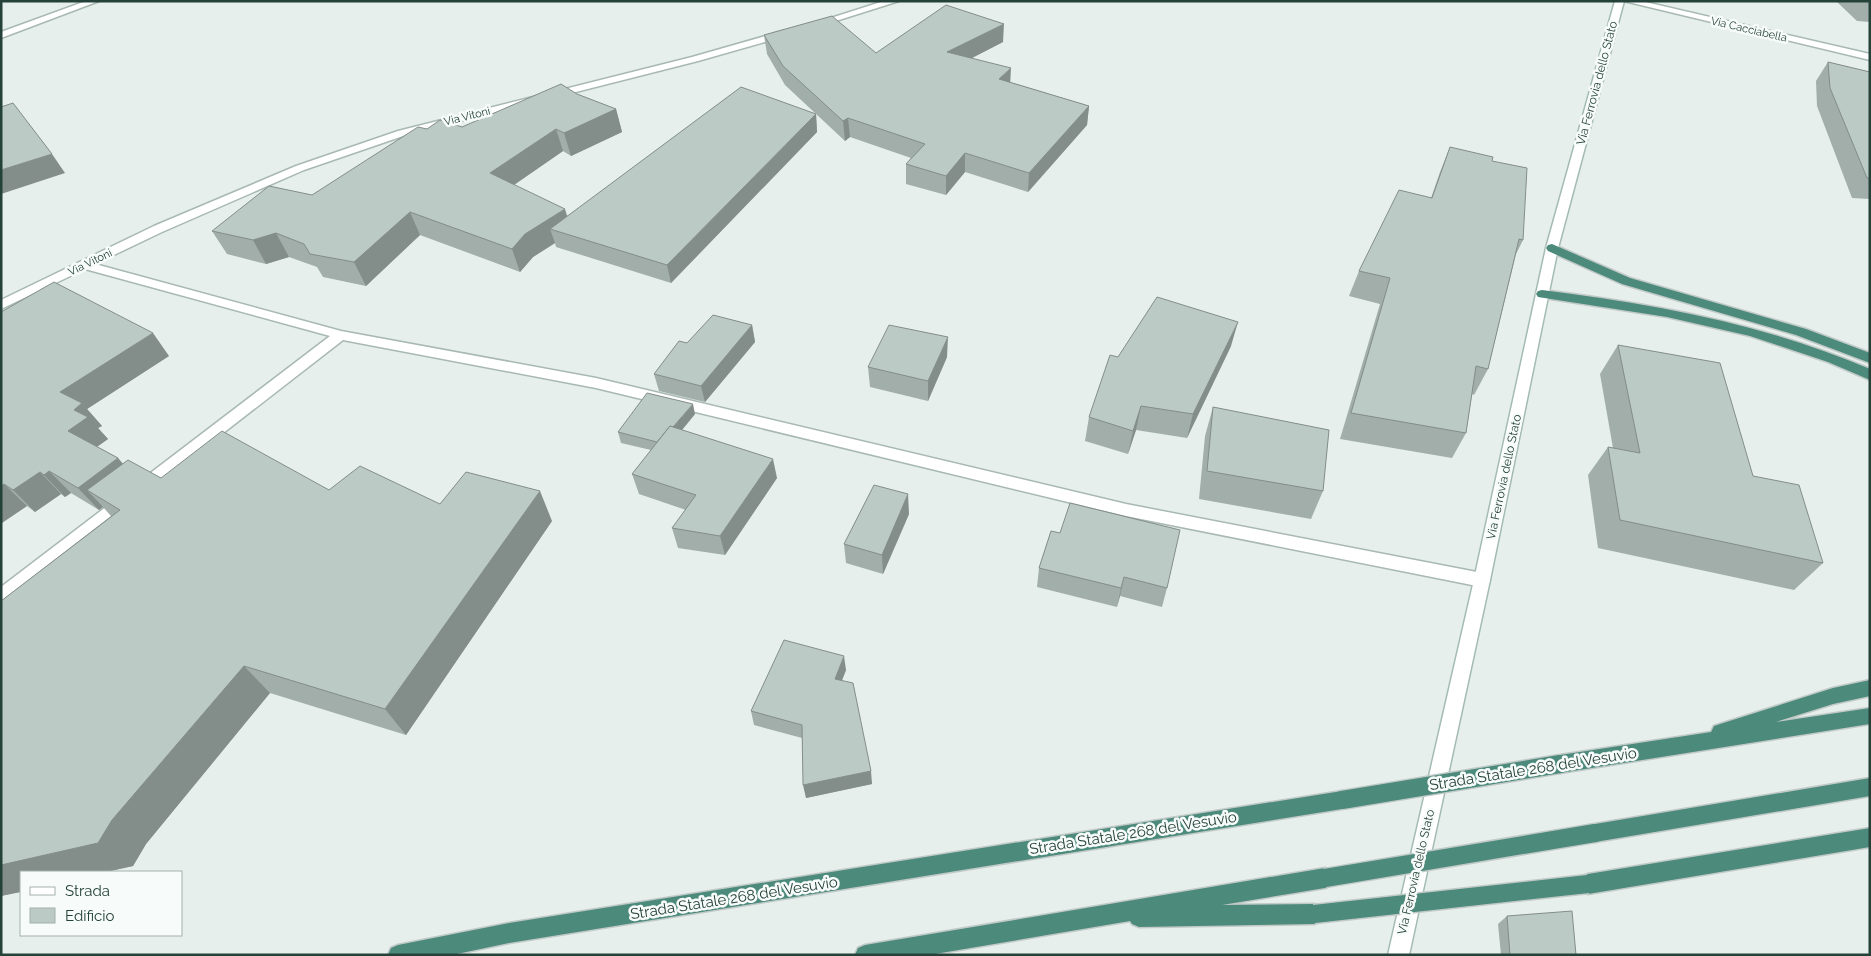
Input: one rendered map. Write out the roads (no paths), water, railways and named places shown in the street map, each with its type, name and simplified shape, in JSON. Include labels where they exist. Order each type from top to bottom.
[{"type":"highway","points":[[1552,248],[1626,280],[1801,332],[1870,358]]},
{"type":"highway","points":[[1542,294],[1580,298],[1735,328],[1794,345],[1870,375]]},
{"type":"highway","points":[[1669,748],[1833,696],[1870,688]]},
{"type":"highway","name":"Strada Statale 268 del Vesuvio","points":[[398,955],[509,933],[1870,716]]},
{"type":"highway","points":[[865,955],[1870,786]]},
{"type":"highway","points":[[1090,917],[1314,914],[1588,884],[1870,837]]},
{"type":"street","points":[[1,35],[95,1]]},
{"type":"street","points":[[810,26],[895,1]]},
{"type":"street","name":"Via Ferrovia dello Stato","points":[[1398,955],[1482,580],[1552,248],[1620,1]]},
{"type":"street","name":"Via Cacciabella","points":[[1628,1],[1870,57]]},
{"type":"street","name":"Via Vitoni","points":[[1,305],[158,229],[300,168],[402,133],[695,59],[790,32]]},
{"type":"street","points":[[83,265],[342,335],[596,383],[1126,510],[1482,580]]},
{"type":"street","points":[[1,596],[342,335]]}]
